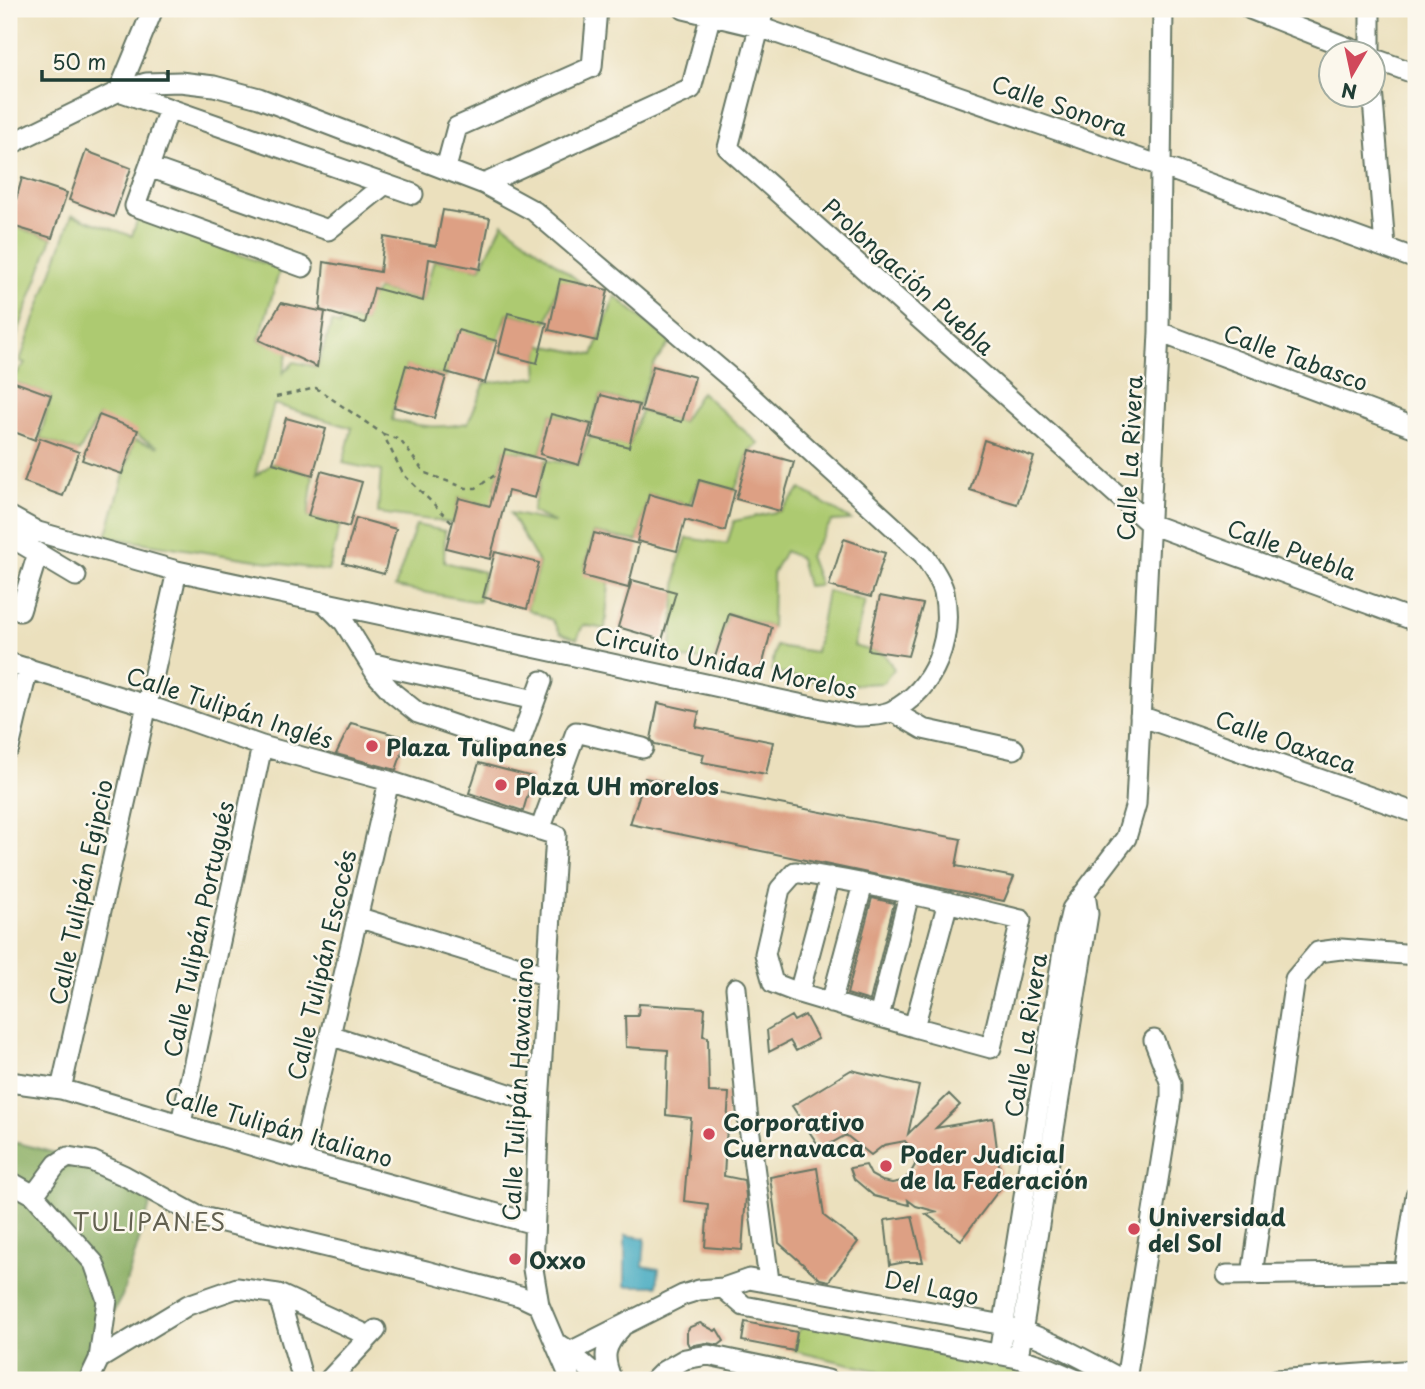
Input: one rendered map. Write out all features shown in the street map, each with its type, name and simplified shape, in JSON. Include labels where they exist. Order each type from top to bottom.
[{"type":"street","points":[[119,91],[153,9]]},
{"type":"street","points":[[446,168],[457,127],[592,67],[597,9]]},
{"type":"street","name":"Calle Sonora","points":[[684,9],[762,18],[1416,259]]},
{"type":"street","name":"Calle La Rivera","points":[[1008,1356],[1074,941],[1088,914],[1085,894],[1126,838],[1136,804],[1159,332],[1163,9]]},
{"type":"street","points":[[1250,9],[1324,38]]},
{"type":"street","points":[[1370,9],[1370,38]]},
{"type":"street","points":[[484,184],[691,89],[711,14]]},
{"type":"street","name":"Prolongación Puebla","points":[[762,18],[728,148],[1150,524]]},
{"type":"street","points":[[1386,63],[1416,74]]},
{"type":"street","points":[[9,145],[119,91],[146,83],[180,82],[214,86],[258,98],[446,168],[484,184],[534,211],[734,382],[923,554],[944,589],[947,623],[941,658],[916,693],[892,711],[923,729],[1014,749]]},
{"type":"street","points":[[119,91],[413,194]]},
{"type":"street","points":[[1375,108],[1385,247]]},
{"type":"street","points":[[169,109],[135,206],[303,267]]},
{"type":"street","points":[[149,167],[328,230],[384,185]]},
{"type":"street","name":"Calle Tabasco","points":[[1159,332],[1416,428]]},
{"type":"street","name":"Circuito Unidad Morelos","points":[[9,516],[38,532],[177,571],[855,716],[874,716],[892,711]]},
{"type":"street","name":"Calle Puebla","points":[[1150,524],[1416,621]]},
{"type":"street","points":[[9,536],[76,576]]},
{"type":"street","points":[[20,611],[38,553]]},
{"type":"street","points":[[146,705],[177,571]]},
{"type":"street","points":[[323,601],[344,622],[377,675],[393,693],[418,713],[518,747],[542,681]]},
{"type":"street","points":[[370,663],[535,700]]},
{"type":"street","points":[[9,748],[18,665]]},
{"type":"street","name":"Calle Tulipán Inglés","points":[[18,665],[146,705],[262,746],[389,781],[548,833]]},
{"type":"street","name":"Calle Tulipán Egipcio","points":[[61,1088],[146,705]]},
{"type":"street","name":"Calle Oaxaca","points":[[1140,716],[1416,813]]},
{"type":"street","name":"Calle Tulipán Hawaiano","points":[[571,1380],[563,1350],[539,1305],[533,1269],[539,1104],[548,976],[548,833],[576,732],[643,748]]},
{"type":"street","name":"Calle Tulipán Portugués","points":[[181,1122],[262,746]]},
{"type":"street","name":"Calle Tulipán Escocés","points":[[301,1160],[389,781]]},
{"type":"street","points":[[795,872],[863,884],[1021,920],[991,1048],[831,1003],[773,982],[765,954],[780,890],[795,872]]},
{"type":"street","points":[[799,993],[830,877]]},
{"type":"street","points":[[831,1003],[863,884]]},
{"type":"street","points":[[879,1017],[909,894]]},
{"type":"street","points":[[914,1027],[948,902]]},
{"type":"street","points":[[357,918],[548,976]]},
{"type":"street","points":[[1252,1275],[1295,979],[1318,952],[1341,949],[1416,955]]},
{"type":"street","points":[[736,988],[747,1111],[769,1281]]},
{"type":"street","points":[[330,1035],[539,1104]]},
{"type":"street","points":[[1125,1380],[1171,1099],[1171,1084],[1154,1040]]},
{"type":"street","name":"Calle Tulipán Italiano","points":[[9,1082],[61,1088],[301,1160],[534,1223]]},
{"type":"street","points":[[34,1195],[57,1164],[68,1157],[92,1161],[198,1216],[426,1271],[520,1296],[539,1305]]},
{"type":"street","points":[[9,1181],[34,1195],[94,1263],[107,1300],[99,1359],[89,1380]]},
{"type":"street","points":[[1227,1275],[1410,1272],[1416,1195]]},
{"type":"street","name":"Del Lago","points":[[563,1350],[622,1326],[683,1295],[699,1290],[723,1288],[749,1279],[1013,1328],[1056,1345],[1125,1380]]},
{"type":"street","points":[[99,1359],[188,1305],[237,1288],[278,1294],[373,1332],[329,1380]]},
{"type":"street","points":[[723,1288],[744,1306],[1008,1356],[1048,1374],[1076,1380]]},
{"type":"street","points":[[278,1294],[303,1380]]},
{"type":"street","points":[[612,1380],[605,1356],[610,1340],[622,1326]]},
{"type":"street","points":[[1048,1374],[1056,1345]]},
{"type":"street","name":"Calle Tulipán Hawaiano","points":[[563,1350],[602,1380]]},
{"type":"street","points":[[655,1380],[664,1371],[685,1359],[708,1355],[828,1380]]},
{"type":"street","points":[[1276,1380],[1387,1376],[1416,1370]]},
{"type":"path","points":[[276,397],[316,388],[383,434],[400,440],[425,473],[445,481],[476,488],[498,473]]},
{"type":"path","points":[[383,434],[403,474],[453,523]]},
{"type":"green space","points":[[72,215],[132,236],[138,218],[280,269],[259,340],[288,351],[283,373],[294,362],[317,367],[332,322],[340,326],[341,319],[365,322],[369,300],[378,289],[423,301],[434,260],[480,269],[503,223],[584,285],[560,280],[547,323],[508,313],[497,341],[458,331],[446,377],[406,366],[392,420],[430,426],[468,423],[485,383],[538,377],[537,363],[541,345],[593,355],[615,296],[670,342],[653,366],[639,405],[601,395],[591,424],[551,414],[540,454],[505,450],[495,487],[503,509],[459,498],[453,523],[378,513],[381,471],[343,463],[352,428],[274,404],[255,476],[273,463],[313,475],[308,516],[340,525],[328,571],[106,537],[134,440],[159,447],[99,416],[79,452],[40,438],[51,396],[12,381],[25,363],[20,361]]},
{"type":"green space","points":[[9,225],[52,238],[9,357]]},
{"type":"green space","points":[[701,392],[759,444],[750,450],[735,490],[699,480],[689,505],[649,494],[637,541],[594,533],[585,567],[609,583],[605,629],[583,625],[577,639],[561,634],[552,620],[527,609],[539,563],[510,513],[556,523],[532,512],[545,460],[579,465],[590,437],[629,446],[641,411],[682,422]]},
{"type":"green space","points":[[801,489],[851,520],[832,521],[809,556],[820,585],[807,586],[800,558],[785,551],[773,573],[772,627],[729,614],[714,660],[670,659],[678,564],[687,538],[727,544],[734,521],[780,511]]},
{"type":"green space","points":[[416,525],[445,531],[444,562],[484,572],[479,602],[395,587]]},
{"type":"green space","points":[[827,591],[865,601],[854,646],[884,654],[894,669],[883,683],[841,685],[771,671],[776,646],[816,652]]},
{"type":"green space","points":[[9,1143],[18,1143],[88,1162],[153,1195],[122,1296],[76,1380],[9,1380]]},
{"type":"green space","points":[[813,1318],[1035,1370],[1036,1380],[917,1380],[794,1351],[797,1332]]},
{"type":"water","points":[[625,1235],[645,1238],[643,1266],[659,1269],[657,1286],[625,1286]]},
{"type":"building","points":[[86,151],[131,168],[114,217],[69,200]]},
{"type":"building","points":[[22,178],[67,193],[52,238],[9,225]]},
{"type":"building","points":[[443,210],[490,218],[480,269],[429,259],[423,301],[374,288],[365,323],[320,310],[324,262],[380,272],[384,237],[436,246]]},
{"type":"building","points":[[560,279],[608,290],[597,341],[549,330]]},
{"type":"building","points":[[281,303],[325,312],[317,367],[259,340]]},
{"type":"building","points":[[508,313],[547,323],[537,363],[498,353]]},
{"type":"building","points":[[458,330],[497,341],[485,383],[446,372]]},
{"type":"building","points":[[406,365],[446,377],[434,418],[394,407]]},
{"type":"building","points":[[653,366],[695,377],[682,422],[641,411]]},
{"type":"building","points":[[12,381],[51,395],[35,440],[9,430],[9,390]]},
{"type":"building","points":[[601,395],[639,405],[629,447],[590,437]]},
{"type":"building","points":[[551,414],[591,424],[579,465],[540,454]]},
{"type":"building","points":[[99,415],[138,430],[122,474],[82,460]]},
{"type":"building","points":[[286,418],[326,429],[313,475],[273,463]]},
{"type":"building","points":[[40,438],[79,452],[63,496],[24,482]]},
{"type":"building","points":[[984,440],[1034,457],[1017,504],[970,490]]},
{"type":"building","points":[[505,449],[545,460],[535,498],[508,491],[490,559],[446,548],[459,498],[490,506]]},
{"type":"building","points":[[750,450],[794,462],[780,511],[736,499]]},
{"type":"building","points":[[321,471],[362,482],[349,527],[308,516]]},
{"type":"building","points":[[699,480],[735,490],[725,531],[685,520],[677,551],[637,541],[649,494],[692,506]]},
{"type":"building","points":[[356,518],[396,529],[384,574],[343,563]]},
{"type":"building","points":[[594,533],[639,544],[628,588],[583,576]]},
{"type":"building","points":[[844,539],[885,553],[871,597],[829,586]]},
{"type":"building","points":[[495,552],[539,563],[527,609],[483,597]]},
{"type":"building","points":[[632,580],[676,592],[662,640],[618,627]]},
{"type":"building","points":[[880,596],[923,604],[908,656],[868,650]]},
{"type":"building","points":[[729,614],[772,627],[760,675],[714,660]]},
{"type":"building","points":[[658,703],[699,712],[696,727],[773,742],[766,774],[702,762],[704,754],[655,744],[651,739]]},
{"type":"building","name":"Plaza Tulipanes","points":[[351,723],[407,738],[396,770],[336,754]]},
{"type":"building","name":"Plaza UH morelos","points":[[479,763],[533,777],[523,811],[469,793]]},
{"type":"building","points":[[645,778],[961,839],[956,866],[1014,877],[1004,901],[630,824]]},
{"type":"building","points":[[872,898],[894,903],[870,1001],[847,994]]},
{"type":"building","name":"Corporativo Cuernavaca","points":[[639,1004],[705,1008],[703,1036],[708,1037],[709,1092],[729,1093],[724,1176],[744,1180],[746,1196],[742,1250],[705,1247],[708,1204],[684,1201],[691,1118],[666,1115],[668,1050],[626,1047],[625,1016],[638,1016]]},
{"type":"building","points":[[805,1015],[818,1039],[796,1051],[790,1041],[769,1052],[767,1030],[791,1016],[794,1021]]},
{"type":"building","points":[[851,1070],[919,1086],[908,1134],[949,1094],[960,1105],[936,1128],[993,1118],[1002,1186],[961,1240],[926,1214],[938,1212],[916,1206],[908,1200],[909,1205],[874,1196],[854,1179],[850,1168],[866,1165],[871,1175],[882,1181],[902,1181],[915,1165],[914,1152],[905,1141],[884,1145],[871,1155],[846,1135],[821,1149],[792,1106]]},
{"type":"building","points":[[817,1168],[824,1216],[858,1242],[829,1281],[820,1279],[779,1243],[770,1177]]},
{"type":"building","points":[[912,1216],[923,1262],[890,1265],[885,1220]]},
{"type":"building","points":[[745,1322],[797,1332],[794,1351],[742,1341]]},
{"type":"building","points":[[700,1323],[715,1331],[717,1329],[724,1341],[719,1345],[706,1343],[689,1346],[687,1331]]},
{"type":"place","name":"Plaza Tulipanes","points":[[372,746]]},
{"type":"place","name":"Plaza UH morelos","points":[[501,785]]},
{"type":"place","name":"Corporativo Cuernavaca","points":[[709,1134]]},
{"type":"place","name":"Poder Judicial de la Federación","points":[[886,1166]]},
{"type":"place","name":"Universidad del Sol","points":[[1134,1229]]},
{"type":"place","name":"Oxxo","points":[[515,1259]]},
{"type":"district","name":"TULIPANES","points":[[150,1221]]}]
